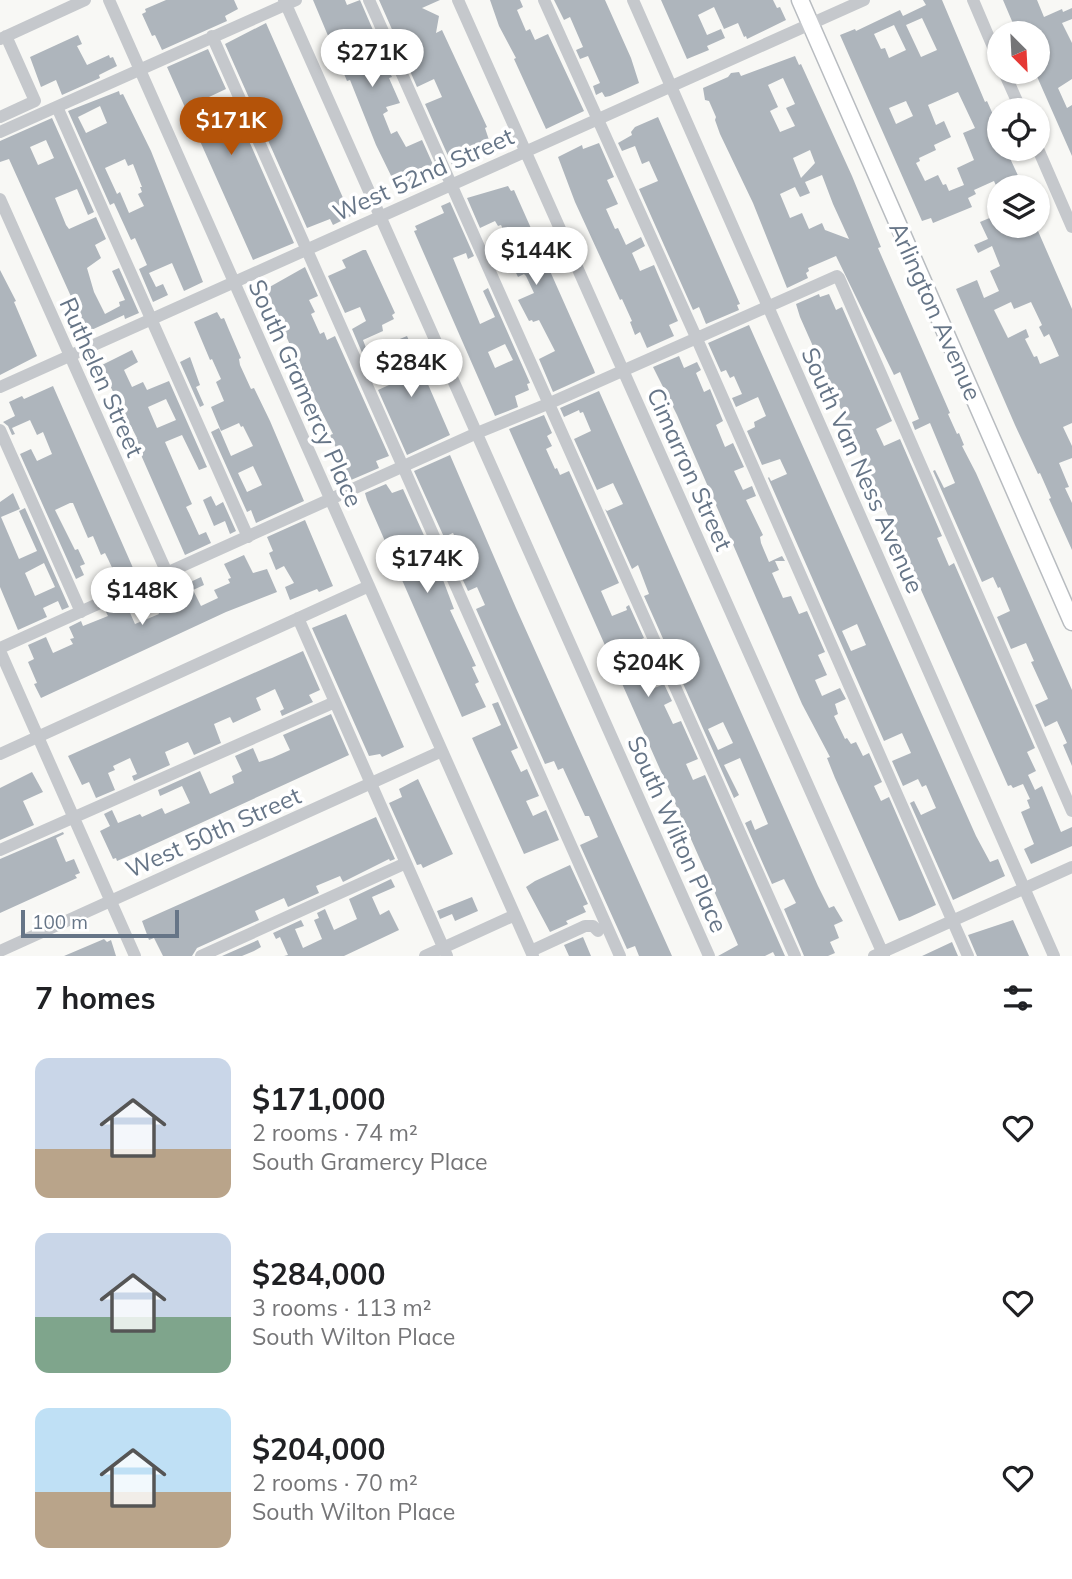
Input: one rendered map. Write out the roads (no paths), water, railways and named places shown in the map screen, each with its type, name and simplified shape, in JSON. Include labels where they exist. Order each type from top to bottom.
[{"type":"main road","name":"Arlington Avenue","points":[[800,0],[1072,622]]},
{"type":"street","points":[[0,117],[35,101],[3,37],[85,0]]},
{"type":"street","name":"South Gramercy Place","points":[[109,0],[532,953]]},
{"type":"street","points":[[369,0],[795,956]]},
{"type":"street","name":"Cimarron Street","points":[[458,0],[880,955]]},
{"type":"street","points":[[544,0],[696,337],[968,956]]},
{"type":"street","name":"South Van Ness Avenue","points":[[633,0],[1054,956]]},
{"type":"street","name":"West 52nd Street","points":[[0,387],[864,0]]},
{"type":"street","points":[[973,0],[987,33]]},
{"type":"street","points":[[0,132],[289,2]]},
{"type":"street","name":"South Wilton Place","points":[[289,2],[709,956]]},
{"type":"street","points":[[212,36],[620,956]]},
{"type":"street","points":[[57,107],[248,537]]},
{"type":"street","points":[[1043,161],[1072,227]]},
{"type":"street","name":"Ruthelen Street","points":[[0,199],[167,573]]},
{"type":"street","points":[[135,956],[0,650],[477,433],[834,276],[839,278],[1072,811]]},
{"type":"street","points":[[0,430],[81,612]]},
{"type":"street","points":[[0,754],[369,586]]},
{"type":"street","points":[[298,618],[445,952]]},
{"type":"street","points":[[0,850],[335,702]]},
{"type":"street","name":"West 50th Street","points":[[0,951],[442,751]]},
{"type":"street","points":[[201,956],[406,863]]},
{"type":"street","points":[[880,955],[1072,867]]},
{"type":"street","points":[[425,956],[445,952],[515,915]]},
{"type":"street","points":[[532,953],[585,926],[593,926],[598,931]]}]
